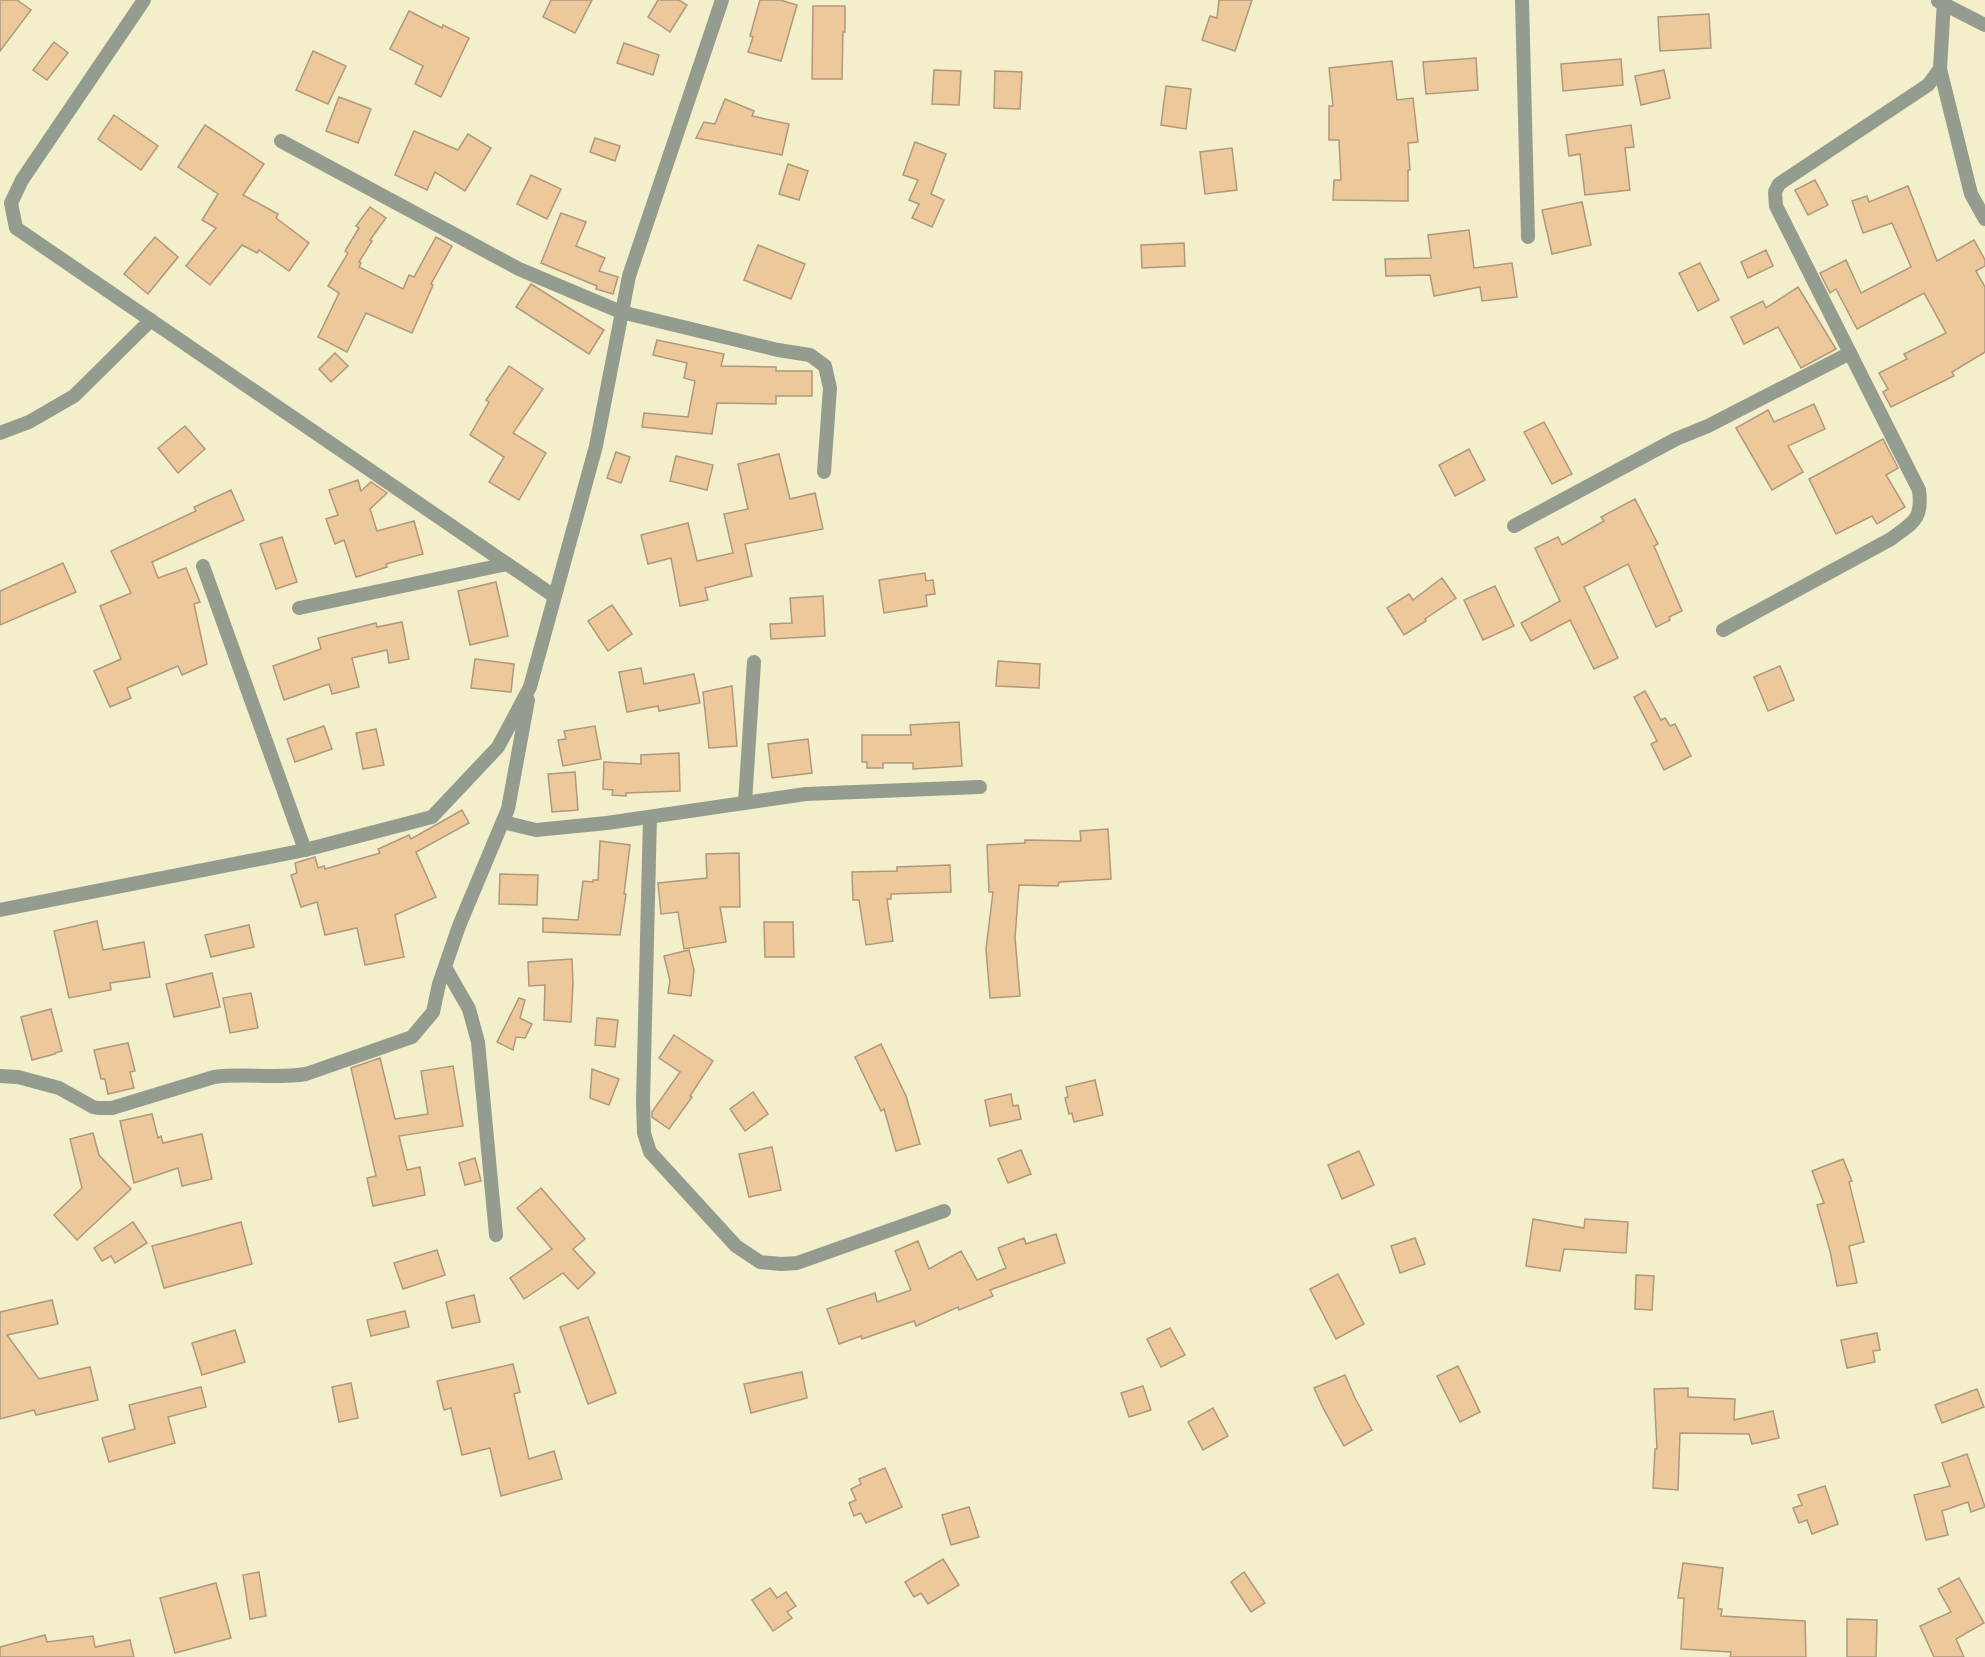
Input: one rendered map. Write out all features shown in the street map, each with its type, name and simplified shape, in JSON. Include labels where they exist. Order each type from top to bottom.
[{"type":"street","points":[[144,0],[22,180],[10,203],[16,228],[554,596]]},
{"type":"street","points":[[0,1076],[18,1077],[59,1088],[93,1107],[112,1108],[214,1077],[229,1075],[292,1077],[306,1074],[412,1037],[433,1012],[439,984],[459,926],[508,808],[530,687],[596,446],[629,276],[722,0]]},
{"type":"street","points":[[1522,0],[1528,237]]},
{"type":"street","points":[[1985,25],[1941,1],[1940,69],[1971,194],[1985,219]]},
{"type":"street","points":[[1723,630],[1891,539],[1919,514],[1921,505],[1919,490],[1776,206],[1775,192],[1779,184],[1928,85],[1940,69]]},
{"type":"street","points":[[281,141],[519,269],[621,312],[778,350],[810,355],[825,366],[830,388],[824,472]]},
{"type":"street","points":[[0,433],[29,422],[74,396],[151,320]]},
{"type":"street","points":[[1514,526],[1676,439],[1708,426],[1850,353]]},
{"type":"street","points":[[299,608],[507,564]]},
{"type":"street","points":[[203,566],[305,850]]},
{"type":"street","points":[[745,803],[754,662]]},
{"type":"street","points":[[0,910],[305,850],[432,817],[498,747],[530,687]]},
{"type":"street","points":[[503,822],[536,830],[650,817],[806,794],[980,787]]},
{"type":"street","points":[[650,817],[643,1102],[644,1133],[650,1152],[736,1246],[760,1262],[798,1263],[944,1211]]},
{"type":"street","points":[[445,967],[469,1009],[478,1042],[496,1234]]},
{"type":"building","points":[[0,0],[17,0],[31,10],[0,51]]},
{"type":"building","points":[[551,0],[592,0],[575,33],[543,17]]},
{"type":"building","points":[[658,0],[679,0],[687,5],[670,32],[648,17]]},
{"type":"building","points":[[760,0],[780,0],[797,5],[781,61],[748,52]]},
{"type":"building","points":[[1219,0],[1252,0],[1235,51],[1202,40],[1210,16],[1217,18]]},
{"type":"building","points":[[813,6],[845,6],[842,79],[812,79]]},
{"type":"building","points":[[409,11],[442,28],[443,25],[469,38],[441,97],[415,84],[423,66],[390,49]]},
{"type":"building","points":[[1709,14],[1711,48],[1660,51],[1658,17]]},
{"type":"building","points":[[54,42],[68,53],[47,80],[33,70]]},
{"type":"building","points":[[624,43],[659,55],[653,75],[617,63]]},
{"type":"building","points":[[313,51],[346,66],[328,104],[296,90]]},
{"type":"building","points":[[1476,58],[1478,90],[1426,94],[1423,62]]},
{"type":"building","points":[[1621,59],[1623,85],[1563,91],[1561,64]]},
{"type":"building","points":[[1392,61],[1397,100],[1413,98],[1418,142],[1408,143],[1410,170],[1408,170],[1408,201],[1333,200],[1334,180],[1341,180],[1339,140],[1329,140],[1329,106],[1333,106],[1329,68]]},
{"type":"building","points":[[934,70],[961,71],[959,105],[932,104]]},
{"type":"building","points":[[1664,70],[1670,98],[1641,105],[1635,76]]},
{"type":"building","points":[[995,71],[1022,72],[1020,109],[994,108]]},
{"type":"building","points":[[1166,86],[1191,89],[1186,129],[1161,125]]},
{"type":"building","points":[[339,97],[371,109],[358,143],[326,131]]},
{"type":"building","points":[[725,99],[754,111],[752,116],[789,124],[782,155],[696,138],[704,122],[715,124]]},
{"type":"building","points":[[114,115],[158,146],[141,170],[98,139]]},
{"type":"building","points":[[205,125],[264,164],[243,195],[278,214],[276,218],[309,243],[289,271],[259,250],[257,253],[242,245],[210,285],[186,266],[216,228],[202,220],[218,194],[178,167]]},
{"type":"building","points":[[1631,125],[1634,147],[1625,148],[1630,190],[1585,195],[1580,154],[1569,156],[1566,135]]},
{"type":"building","points":[[414,131],[458,150],[468,134],[491,148],[465,191],[435,172],[427,190],[395,175]]},
{"type":"building","points":[[595,138],[620,146],[615,161],[590,152]]},
{"type":"building","points":[[915,142],[946,154],[931,194],[944,200],[932,227],[912,218],[919,204],[909,200],[918,180],[903,175]]},
{"type":"building","points":[[1232,148],[1237,190],[1205,194],[1200,152]]},
{"type":"building","points":[[788,164],[808,171],[799,200],[779,194]]},
{"type":"building","points":[[531,175],[561,189],[547,219],[517,204]]},
{"type":"building","points":[[1815,180],[1828,205],[1808,215],[1795,190]]},
{"type":"building","points":[[1908,186],[1937,261],[1974,240],[1985,260],[1985,266],[1976,271],[1985,287],[1985,352],[1952,372],[1954,376],[1891,407],[1883,392],[1888,389],[1879,373],[1907,359],[1904,354],[1946,333],[1924,293],[1857,329],[1836,289],[1830,293],[1820,273],[1846,260],[1861,293],[1911,267],[1892,223],[1863,233],[1852,201],[1867,196],[1869,202]]},
{"type":"building","points":[[1582,202],[1591,245],[1552,254],[1542,210]]},
{"type":"building","points":[[370,207],[386,218],[370,240],[372,241],[359,262],[361,263],[359,267],[403,289],[409,275],[414,277],[436,237],[452,246],[431,284],[433,285],[412,333],[366,313],[347,352],[318,337],[339,293],[328,286],[348,253],[345,251],[359,228],[356,226]]},
{"type":"building","points":[[561,213],[586,222],[576,246],[605,258],[599,271],[618,277],[613,294],[596,289],[597,286],[541,263]]},
{"type":"building","points":[[1469,230],[1474,268],[1512,263],[1517,297],[1482,301],[1480,287],[1434,296],[1430,275],[1386,276],[1385,259],[1431,258],[1428,235]]},
{"type":"building","points":[[155,237],[178,257],[148,294],[124,274]]},
{"type":"building","points":[[1184,243],[1185,266],[1142,268],[1141,245]]},
{"type":"building","points":[[758,245],[805,264],[791,299],[744,280]]},
{"type":"building","points":[[1766,250],[1773,266],[1748,278],[1741,262]]},
{"type":"building","points":[[1700,263],[1719,300],[1698,311],[1679,273]]},
{"type":"building","points":[[531,284],[604,330],[589,354],[516,307]]},
{"type":"building","points":[[1798,287],[1836,349],[1801,368],[1778,327],[1744,344],[1731,317],[1763,301],[1766,308]]},
{"type":"building","points":[[657,340],[724,354],[721,366],[776,367],[776,371],[812,371],[812,396],[776,396],[776,404],[717,403],[712,434],[642,427],[644,413],[688,417],[695,381],[684,378],[687,363],[653,355]]},
{"type":"building","points":[[335,353],[348,366],[331,382],[319,369]]},
{"type":"building","points":[[509,366],[543,389],[513,433],[546,453],[519,500],[489,482],[504,457],[470,435],[489,402],[486,400]]},
{"type":"building","points":[[1814,404],[1825,429],[1788,446],[1803,472],[1772,490],[1736,428],[1768,410],[1774,422]]},
{"type":"building","points":[[1544,422],[1572,474],[1552,484],[1524,432]]},
{"type":"building","points":[[185,426],[205,449],[178,473],[158,448]]},
{"type":"building","points":[[1883,439],[1898,468],[1886,475],[1905,507],[1877,524],[1872,516],[1836,534],[1809,479]]},
{"type":"building","points":[[1469,449],[1485,480],[1455,496],[1439,465]]},
{"type":"building","points":[[616,452],[630,457],[621,483],[607,478]]},
{"type":"building","points":[[779,454],[790,499],[815,493],[823,529],[745,544],[752,576],[705,588],[708,600],[680,606],[671,558],[648,564],[641,535],[688,523],[697,561],[733,553],[724,514],[748,509],[738,464]]},
{"type":"building","points":[[676,456],[713,465],[707,490],[670,481]]},
{"type":"building","points":[[358,480],[361,491],[371,482],[387,493],[370,509],[377,531],[414,521],[423,554],[386,564],[387,567],[356,577],[344,540],[335,544],[326,519],[338,515],[329,490]]},
{"type":"building","points":[[231,490],[244,520],[152,562],[158,578],[186,568],[200,602],[194,604],[207,664],[182,675],[178,666],[127,688],[131,698],[110,707],[94,671],[121,659],[100,606],[131,593],[111,551],[196,511],[194,507]]},
{"type":"building","points":[[1635,499],[1658,544],[1654,546],[1682,611],[1656,627],[1628,564],[1584,587],[1618,658],[1594,669],[1570,620],[1531,641],[1521,623],[1560,601],[1535,548],[1558,537],[1562,545],[1604,521],[1601,517]]},
{"type":"building","points":[[282,537],[297,582],[276,589],[260,544]]},
{"type":"building","points":[[63,563],[76,592],[0,625],[0,591]]},
{"type":"building","points":[[925,573],[926,581],[933,580],[935,594],[926,595],[927,606],[884,613],[879,580]]},
{"type":"building","points":[[1442,578],[1456,598],[1404,635],[1387,608],[1409,594],[1413,600]]},
{"type":"building","points":[[496,582],[508,636],[470,645],[458,591]]},
{"type":"building","points":[[1495,586],[1514,626],[1483,640],[1464,600]]},
{"type":"building","points":[[823,596],[825,636],[771,639],[770,624],[792,623],[790,598]]},
{"type":"building","points":[[612,605],[632,634],[608,651],[588,621]]},
{"type":"building","points":[[402,622],[409,659],[389,663],[387,650],[352,658],[359,687],[332,694],[329,684],[284,700],[273,666],[321,649],[318,638],[376,623],[377,627]]},
{"type":"building","points":[[475,659],[514,664],[511,692],[471,688]]},
{"type":"building","points":[[998,661],[1040,664],[1039,688],[996,686]]},
{"type":"building","points":[[1780,666],[1794,700],[1768,711],[1754,677]]},
{"type":"building","points":[[641,668],[644,684],[694,674],[700,703],[659,711],[658,706],[627,712],[619,672]]},
{"type":"building","points":[[732,686],[737,746],[709,748],[703,692]]},
{"type":"building","points":[[1645,691],[1661,720],[1665,718],[1670,726],[1675,724],[1691,756],[1664,770],[1651,744],[1657,741],[1634,697]]},
{"type":"building","points":[[959,722],[962,766],[913,769],[913,763],[883,763],[883,768],[867,768],[867,762],[862,762],[862,735],[911,735],[910,725]]},
{"type":"building","points":[[324,726],[332,749],[295,762],[287,739]]},
{"type":"building","points":[[595,726],[601,759],[563,766],[558,740],[566,739],[564,731]]},
{"type":"building","points":[[376,729],[384,765],[363,769],[356,733]]},
{"type":"building","points":[[808,739],[812,773],[772,778],[768,744]]},
{"type":"building","points":[[679,753],[680,791],[626,793],[626,796],[612,795],[613,790],[603,789],[604,762],[641,764],[641,755]]},
{"type":"building","points":[[575,772],[578,810],[552,812],[548,774]]},
{"type":"building","points":[[462,810],[469,823],[416,852],[436,897],[395,915],[404,957],[365,965],[357,928],[325,935],[317,902],[301,907],[291,875],[297,873],[295,863],[315,857],[318,868],[324,866],[325,869],[380,853],[378,849],[409,835],[411,839]]},
{"type":"building","points":[[1108,829],[1111,879],[1059,882],[1058,886],[1019,885],[1015,938],[1020,996],[990,998],[986,949],[993,892],[989,892],[987,845],[1025,843],[1025,840],[1081,841],[1080,831]]},
{"type":"building","points":[[600,841],[630,845],[620,935],[543,932],[543,918],[578,920],[583,881],[598,880]]},
{"type":"building","points":[[739,853],[740,907],[720,907],[726,942],[684,949],[678,912],[661,914],[658,883],[707,878],[706,854]]},
{"type":"building","points":[[950,865],[951,892],[891,894],[891,899],[887,899],[893,941],[866,945],[859,900],[853,900],[852,872],[897,871],[897,867]]},
{"type":"building","points":[[500,874],[538,875],[537,905],[499,904]]},
{"type":"building","points":[[97,921],[103,950],[144,942],[150,977],[110,983],[111,990],[69,998],[54,931]]},
{"type":"building","points":[[764,922],[793,922],[794,957],[765,957]]},
{"type":"building","points":[[249,925],[254,947],[211,957],[205,935]]},
{"type":"building","points":[[689,950],[694,970],[691,996],[668,993],[670,981],[664,956]]},
{"type":"building","points":[[572,959],[571,1022],[544,1020],[545,985],[529,986],[528,962]]},
{"type":"building","points":[[212,973],[220,1007],[174,1017],[166,984]]},
{"type":"building","points":[[251,993],[258,1028],[230,1033],[223,998]]},
{"type":"building","points":[[519,998],[525,1000],[520,1018],[532,1024],[525,1038],[516,1037],[513,1050],[497,1042]]},
{"type":"building","points":[[51,1009],[62,1051],[32,1060],[21,1017]]},
{"type":"building","points":[[597,1018],[618,1020],[615,1047],[595,1045]]},
{"type":"building","points":[[674,1035],[713,1061],[690,1096],[692,1097],[669,1129],[652,1117],[652,1112],[680,1072],[659,1058]]},
{"type":"building","points":[[128,1043],[135,1071],[130,1072],[134,1088],[108,1094],[105,1079],[101,1079],[94,1050]]},
{"type":"building","points":[[881,1044],[906,1096],[920,1144],[896,1151],[884,1109],[881,1111],[855,1057]]},
{"type":"building","points":[[380,1058],[395,1119],[428,1114],[421,1071],[453,1066],[463,1126],[399,1136],[407,1170],[420,1167],[425,1195],[373,1206],[367,1178],[376,1176],[351,1068]]},
{"type":"building","points":[[592,1069],[619,1079],[609,1105],[590,1098]]},
{"type":"building","points":[[1095,1080],[1103,1115],[1074,1122],[1072,1113],[1069,1114],[1065,1098],[1068,1097],[1066,1087]]},
{"type":"building","points":[[753,1092],[768,1114],[745,1131],[730,1109]]},
{"type":"building","points":[[1011,1094],[1013,1106],[1018,1105],[1021,1119],[990,1126],[985,1100]]},
{"type":"building","points":[[152,1114],[158,1138],[161,1136],[163,1143],[202,1134],[212,1179],[182,1186],[178,1168],[134,1183],[120,1121]]},
{"type":"building","points":[[93,1133],[99,1155],[131,1189],[77,1240],[54,1215],[82,1188],[70,1139]]},
{"type":"building","points":[[772,1147],[781,1190],[749,1197],[739,1154]]},
{"type":"building","points":[[1021,1150],[1031,1174],[1008,1183],[998,1159]]},
{"type":"building","points":[[1359,1151],[1374,1185],[1342,1199],[1328,1165]]},
{"type":"building","points":[[475,1158],[481,1181],[465,1185],[459,1163]]},
{"type":"building","points":[[1843,1159],[1852,1181],[1849,1182],[1864,1242],[1849,1246],[1857,1283],[1837,1286],[1817,1205],[1824,1203],[1812,1171]]},
{"type":"building","points":[[541,1188],[585,1239],[573,1249],[595,1273],[578,1289],[563,1273],[524,1299],[510,1278],[552,1249],[517,1208]]},
{"type":"building","points":[[1533,1219],[1584,1228],[1585,1219],[1628,1222],[1626,1253],[1564,1249],[1560,1271],[1526,1266]]},
{"type":"building","points":[[133,1222],[147,1243],[115,1263],[111,1256],[102,1261],[94,1248]]},
{"type":"building","points":[[241,1222],[252,1264],[164,1288],[152,1246]]},
{"type":"building","points":[[1056,1234],[1065,1263],[990,1290],[993,1296],[959,1310],[958,1307],[916,1326],[914,1321],[862,1339],[861,1336],[839,1344],[827,1309],[875,1293],[877,1302],[911,1290],[895,1251],[918,1241],[929,1269],[961,1251],[977,1280],[1006,1268],[998,1248],[1024,1238],[1026,1244]]},
{"type":"building","points":[[1415,1238],[1425,1264],[1400,1273],[1391,1246]]},
{"type":"building","points":[[437,1250],[445,1275],[403,1289],[394,1263]]},
{"type":"building","points":[[1338,1274],[1364,1324],[1336,1339],[1310,1289]]},
{"type":"building","points":[[1636,1275],[1654,1276],[1652,1310],[1635,1309]]},
{"type":"building","points":[[474,1295],[480,1322],[452,1328],[446,1302]]},
{"type":"building","points":[[52,1300],[58,1324],[7,1335],[39,1379],[90,1367],[98,1400],[36,1415],[34,1410],[0,1419],[0,1312]]},
{"type":"building","points":[[405,1311],[409,1327],[371,1336],[367,1320]]},
{"type":"building","points":[[588,1317],[616,1393],[588,1404],[560,1327]]},
{"type":"building","points":[[1170,1328],[1185,1355],[1161,1367],[1147,1339]]},
{"type":"building","points":[[235,1330],[245,1362],[202,1375],[192,1343]]},
{"type":"building","points":[[1877,1333],[1880,1350],[1873,1351],[1875,1362],[1847,1368],[1841,1340]]},
{"type":"building","points":[[513,1364],[520,1392],[514,1394],[529,1459],[554,1451],[562,1479],[501,1496],[490,1448],[462,1455],[451,1408],[444,1410],[437,1381]]},
{"type":"building","points":[[1458,1366],[1480,1412],[1460,1422],[1437,1376]]},
{"type":"building","points":[[802,1372],[807,1398],[751,1413],[744,1384]]},
{"type":"building","points":[[1345,1375],[1372,1430],[1344,1446],[1314,1388]]},
{"type":"building","points":[[351,1383],[358,1418],[339,1422],[332,1387]]},
{"type":"building","points":[[1143,1386],[1151,1410],[1129,1417],[1121,1393]]},
{"type":"building","points":[[201,1387],[206,1407],[168,1417],[175,1443],[109,1462],[102,1438],[135,1429],[129,1405]]},
{"type":"building","points":[[1688,1388],[1688,1397],[1735,1399],[1734,1420],[1773,1411],[1779,1438],[1752,1444],[1749,1434],[1680,1433],[1678,1490],[1653,1488],[1655,1449],[1657,1449],[1654,1389]]},
{"type":"building","points":[[1977,1389],[1984,1407],[1942,1423],[1935,1405]]},
{"type":"building","points":[[1213,1408],[1228,1436],[1203,1450],[1188,1422]]},
{"type":"building","points":[[1967,1454],[1985,1507],[1971,1512],[1968,1502],[1942,1511],[1948,1535],[1926,1540],[1914,1495],[1950,1486],[1942,1463]]},
{"type":"building","points":[[885,1468],[902,1507],[866,1523],[861,1513],[854,1516],[849,1503],[856,1500],[851,1489],[861,1484],[859,1479]]},
{"type":"building","points":[[1825,1486],[1838,1524],[1812,1534],[1807,1520],[1799,1523],[1793,1508],[1802,1505],[1798,1495]]},
{"type":"building","points":[[969,1507],[979,1537],[951,1545],[942,1515]]},
{"type":"building","points":[[943,1559],[959,1585],[928,1604],[921,1593],[914,1597],[905,1582]]},
{"type":"building","points":[[1683,1563],[1723,1568],[1718,1609],[1722,1609],[1721,1616],[1805,1621],[1806,1657],[1730,1657],[1731,1652],[1681,1649],[1684,1598],[1678,1598]]},
{"type":"building","points":[[259,1572],[266,1616],[250,1619],[243,1575]]},
{"type":"building","points":[[1244,1572],[1265,1603],[1251,1612],[1231,1582]]},
{"type":"building","points":[[1959,1578],[1984,1623],[1956,1639],[1964,1657],[1934,1657],[1920,1626],[1951,1612],[1938,1589]]},
{"type":"building","points":[[216,1583],[231,1638],[175,1653],[160,1598]]},
{"type":"building","points":[[770,1588],[777,1598],[786,1592],[796,1606],[787,1612],[792,1618],[773,1631],[752,1600]]},
{"type":"building","points":[[1847,1619],[1877,1620],[1876,1657],[1847,1657]]},
{"type":"building","points":[[45,1635],[47,1642],[93,1636],[95,1647],[130,1640],[134,1657],[0,1657],[0,1647]]}]
